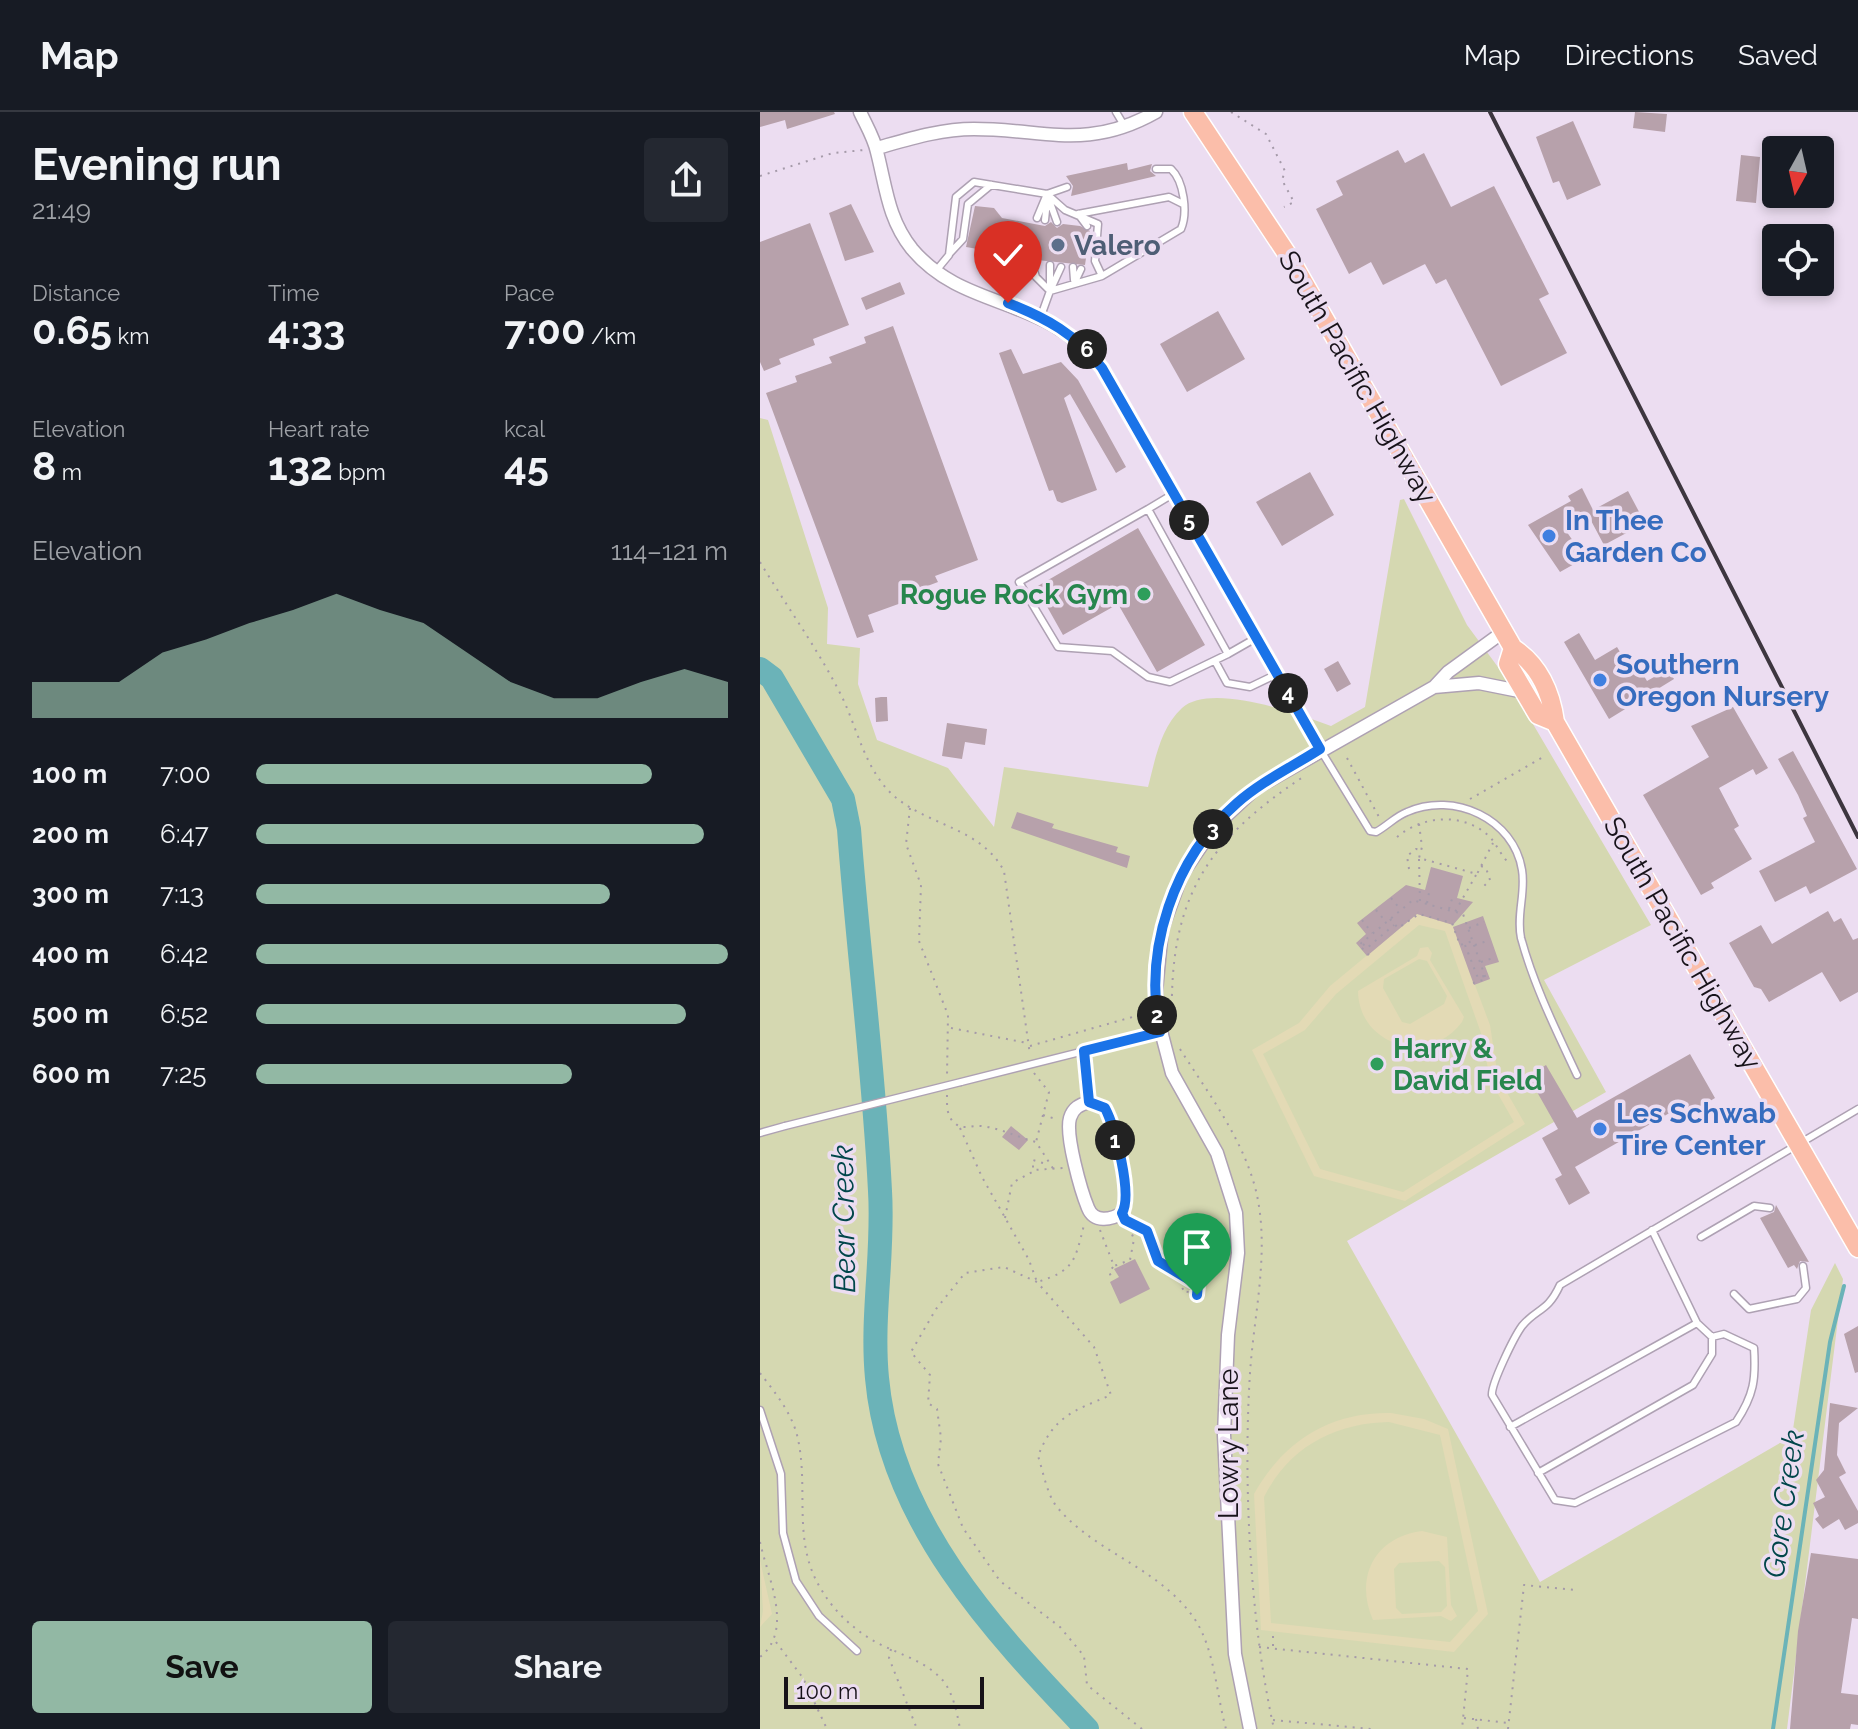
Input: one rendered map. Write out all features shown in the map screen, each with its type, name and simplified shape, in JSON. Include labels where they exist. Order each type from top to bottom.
[{"type":"main road","name":"South Pacific Highway","points":[[1193,112],[1289,257],[1508,640],[1530,659],[1552,699],[1555,722],[1858,1248]]},
{"type":"main road","name":"South Pacific Highway","points":[[1508,640],[1508,664],[1524,692],[1538,715],[1555,722]]},
{"type":"street","points":[[860,112],[877,148],[890,212],[911,248],[935,272],[967,290],[1041,316],[1074,337],[1102,368],[1320,749]]},
{"type":"street","points":[[877,148],[946,131],[975,129],[1075,137],[1125,127],[1156,112]]},
{"type":"street","name":"Lowry Lane","points":[[1250,1729],[1235,1654],[1224,1435],[1228,1335],[1238,1253],[1236,1213],[1217,1153],[1179,1089],[1160,1032],[1156,1012],[1158,951],[1168,908],[1190,860],[1234,805],[1320,749],[1434,687],[1448,672],[1508,640]]},
{"type":"street","name":"Lowry Lane","points":[[1434,687],[1479,683],[1524,692]]},
{"type":"street","points":[[1084,1051],[1089,1102]]},
{"type":"street","points":[[1089,1102],[1099,1103],[1109,1115],[1127,1198],[1122,1213],[1094,1216],[1077,1166],[1068,1122],[1079,1105],[1089,1102]]},
{"type":"lane","points":[[1116,112],[1125,127]]},
{"type":"lane","points":[[1050,291],[1102,276],[1181,229],[1185,220],[1175,172],[1165,167],[1156,169]]},
{"type":"lane","points":[[949,255],[956,197],[974,182],[1047,194],[1067,187]]},
{"type":"lane","points":[[935,272],[963,239],[968,204],[991,185]]},
{"type":"lane","points":[[1047,194],[1065,210],[1098,224],[1095,261],[1102,276]]},
{"type":"lane","points":[[1037,218],[1047,194]]},
{"type":"lane","points":[[1045,220],[1047,194]]},
{"type":"lane","points":[[1047,194],[1057,222]]},
{"type":"lane","points":[[1078,214],[1169,197],[1183,204]]},
{"type":"lane","points":[[1065,210],[1068,222]]},
{"type":"lane","points":[[1078,214],[1079,225]]},
{"type":"lane","points":[[1078,214],[1087,226]]},
{"type":"lane","points":[[1031,261],[1036,277],[1050,291]]},
{"type":"lane","points":[[1036,277],[1039,262]]},
{"type":"lane","points":[[1050,265],[1050,291]]},
{"type":"lane","points":[[1041,316],[1061,267]]},
{"type":"lane","points":[[1073,267],[1074,284]]},
{"type":"lane","points":[[1074,284],[1081,269]]},
{"type":"lane","points":[[1174,494],[1019,582],[1058,647],[1112,651],[1148,677],[1170,682],[1256,638]]},
{"type":"lane","points":[[1148,509],[1228,654]]},
{"type":"lane","points":[[1215,661],[1227,683],[1250,687],[1277,674]]},
{"type":"lane","points":[[1320,749],[1370,831],[1376,832],[1406,812],[1450,805],[1465,808],[1493,822],[1506,834],[1519,858],[1524,887],[1519,918],[1521,937],[1542,1000],[1577,1075]]},
{"type":"lane","points":[[760,1133],[1160,1032]]},
{"type":"lane","points":[[1712,1337],[1724,1334],[1754,1348],[1757,1382],[1750,1402],[1736,1422],[1575,1503],[1555,1500],[1492,1395],[1491,1384],[1523,1326],[1551,1305],[1560,1285],[1858,1109]]},
{"type":"lane","points":[[1701,1237],[1754,1206],[1770,1208]]},
{"type":"lane","points":[[1538,1473],[1693,1385],[1712,1354],[1712,1337],[1697,1323],[1652,1230]]},
{"type":"lane","points":[[1734,1294],[1749,1309],[1797,1299],[1806,1288],[1803,1266]]},
{"type":"lane","points":[[1510,1427],[1697,1323]]},
{"type":"lane","points":[[760,1410],[781,1474],[783,1533],[796,1581],[819,1616],[857,1651]]},
{"type":"path","points":[[1231,112],[1266,134],[1285,171],[1282,180],[1294,202],[1284,207]]},
{"type":"path","points":[[760,176],[833,153],[877,148]]},
{"type":"path","points":[[760,562],[842,698],[882,784],[910,808],[981,842],[1004,871],[1029,1052]]},
{"type":"path","points":[[1462,821],[1467,801],[1545,756]]},
{"type":"path","points":[[1347,758],[1380,820]]},
{"type":"path","points":[[910,808],[906,844],[921,885],[919,941],[942,996],[949,1028],[947,1111],[960,1127],[1004,1219],[1029,1260],[1037,1282],[1094,1347],[1111,1395],[1076,1410],[1048,1431],[1038,1456],[1055,1506],[1091,1536],[1163,1583],[1195,1620],[1213,1665],[1226,1729]]},
{"type":"path","points":[[1397,837],[1419,823],[1434,819],[1462,821],[1479,828],[1494,842],[1506,863],[1519,858]]},
{"type":"path","points":[[1419,823],[1423,903]]},
{"type":"path","points":[[1452,911],[1494,842]]},
{"type":"path","points":[[1409,869],[1407,856],[1416,849],[1421,850]]},
{"type":"path","points":[[1419,858],[1477,874]]},
{"type":"path","points":[[1480,866],[1486,868],[1490,880],[1481,889]]},
{"type":"path","points":[[1390,919],[1398,928],[1419,914],[1429,893]]},
{"type":"path","points":[[1391,898],[1401,910]]},
{"type":"path","points":[[1452,899],[1449,923],[1460,945],[1490,940]]},
{"type":"path","points":[[1369,955],[1359,945],[1413,900],[1463,914],[1486,979],[1473,983]]},
{"type":"path","points":[[1376,910],[1387,923]]},
{"type":"path","points":[[1435,919],[1437,911]]},
{"type":"path","points":[[1419,914],[1449,923]]},
{"type":"path","points":[[1362,920],[1380,937]]},
{"type":"path","points":[[1468,928],[1484,922]]},
{"type":"path","points":[[1362,943],[1367,948],[1395,924]]},
{"type":"path","points":[[1465,944],[1478,978],[1485,976]]},
{"type":"path","points":[[1472,963],[1496,957]]},
{"type":"path","points":[[949,1028],[1028,1045],[1146,1013]]},
{"type":"path","points":[[1034,1075],[1048,1089],[1036,1142]]},
{"type":"path","points":[[1041,1115],[1056,1119]]},
{"type":"path","points":[[960,1127],[980,1126],[1036,1142],[1054,1170]]},
{"type":"path","points":[[1040,1171],[1048,1158]]},
{"type":"path","points":[[1034,1171],[1033,1160],[1043,1163]]},
{"type":"path","points":[[1004,1219],[1012,1183],[1034,1171],[1077,1166]]},
{"type":"path","points":[[1094,1216],[1114,1266]]},
{"type":"path","points":[[1094,1216],[1073,1262],[1062,1274],[1037,1282],[1004,1267],[965,1273],[936,1309],[911,1352],[930,1375],[928,1403],[937,1409],[941,1438],[938,1464],[963,1528],[1000,1581],[1060,1627],[1084,1656],[1087,1685],[1142,1729]]},
{"type":"path","points":[[1113,1280],[1109,1272],[1114,1266],[1130,1260],[1134,1239],[1125,1220],[1147,1231],[1158,1261],[1187,1277],[1193,1277]]},
{"type":"path","points":[[1187,1277],[1193,1277]]},
{"type":"path","points":[[1187,1277],[1180,1289],[1195,1296],[1200,1290],[1193,1277]]},
{"type":"path","points":[[1185,1292],[1193,1277]]},
{"type":"path","points":[[760,1373],[781,1401],[796,1432],[803,1477],[801,1528],[813,1575],[839,1615],[891,1649],[931,1670],[944,1682],[952,1696],[960,1729]]},
{"type":"path","points":[[760,1542],[779,1622],[776,1641],[760,1657]]},
{"type":"path","points":[[1508,1729],[1524,1585],[1576,1590]]},
{"type":"path","points":[[1273,1632],[1273,1647]]},
{"type":"path","points":[[776,1641],[803,1678],[827,1729]]},
{"type":"path","points":[[1258,1647],[1468,1667],[1462,1729]]},
{"type":"path","points":[[891,1649],[889,1658],[917,1729]]},
{"type":"path","points":[[1463,1718],[1509,1723]]},
{"type":"path","points":[[1476,1719],[1478,1729]]},
{"type":"path","points":[[1272,1720],[1372,1729]]},
{"type":"green space","points":[[760,418],[768,420],[828,608],[827,644],[860,648],[858,684],[877,740],[948,768],[994,827],[1004,767],[1148,787],[1159,745],[1168,725],[1182,708],[1195,701],[1213,698],[1255,703],[1331,726],[1365,707],[1400,500],[1404,499],[1467,625],[1506,678],[1651,925],[1544,980],[1606,1092],[1347,1241],[1540,1582],[1792,1436],[1811,1310],[1835,1263],[1843,1279],[1787,1729],[760,1729]]},
{"type":"sand","points":[[1417,914],[1452,924],[1490,1025],[1498,1077],[1525,1124],[1405,1201],[1314,1176],[1252,1050],[1299,1023],[1330,986]],"holes":[[[1419,925],[1445,931],[1482,1036],[1490,1080],[1514,1122],[1403,1192],[1320,1169],[1263,1054],[1305,1030],[1336,994]]]},
{"type":"sand","points":[[1428,947],[1432,953],[1430,960],[1464,1017],[1448,1036],[1432,1044],[1398,1044],[1370,1026],[1361,1010],[1358,991],[1417,956],[1420,948]],"holes":[[[1419,959],[1427,961],[1447,996],[1444,1004],[1410,1024],[1402,1022],[1383,988],[1384,979]]]},
{"type":"sand","points":[[1391,1413],[1424,1419],[1448,1429],[1488,1614],[1454,1652],[1261,1630],[1254,1494],[1279,1459],[1310,1433],[1328,1424],[1369,1414]],"holes":[[[1389,1422],[1440,1435],[1478,1611],[1450,1642],[1271,1623],[1264,1497],[1286,1464],[1332,1433],[1369,1423]]]},
{"type":"sand","points":[[1422,1531],[1447,1537],[1451,1605],[1457,1616],[1451,1621],[1441,1616],[1373,1620],[1366,1589],[1373,1562],[1392,1541]],"holes":[[[1439,1561],[1445,1567],[1447,1606],[1441,1612],[1402,1614],[1396,1608],[1394,1569],[1399,1563]]]},
{"type":"sand","points":[[760,1560],[772,1614],[760,1627],[763,1611]]},
{"type":"building","points":[[760,112],[835,114],[787,129],[785,120],[760,127]]},
{"type":"building","points":[[1635,112],[1667,114],[1665,132],[1633,128]]},
{"type":"building","points":[[1573,121],[1601,185],[1567,200],[1559,181],[1553,183],[1536,137]]},
{"type":"building","points":[[1398,150],[1405,163],[1424,153],[1451,207],[1494,186],[1549,294],[1539,299],[1567,353],[1501,386],[1446,279],[1436,284],[1425,264],[1383,285],[1371,262],[1349,274],[1316,209],[1343,195],[1336,181]]},
{"type":"building","points":[[1741,155],[1760,157],[1756,203],[1736,201]]},
{"type":"building","points":[[1127,163],[1128,170],[1152,164],[1150,171],[1156,176],[1071,196],[1073,186],[1066,176]]},
{"type":"building","points":[[851,204],[874,252],[845,261],[829,213]]},
{"type":"building","points":[[975,206],[994,208],[1002,218],[1045,226],[1051,222],[1057,228],[1063,224],[1080,226],[1090,231],[1085,265],[1037,260],[1032,255],[1016,257],[1015,267],[988,263],[989,257],[983,256],[984,250],[966,247]]},
{"type":"building","points":[[810,223],[849,325],[813,339],[815,345],[779,359],[781,364],[764,371],[760,362],[760,242]]},
{"type":"building","points":[[900,282],[905,294],[866,310],[861,298]]},
{"type":"building","points":[[1218,311],[1245,359],[1187,392],[1160,344]]},
{"type":"building","points":[[893,326],[978,560],[935,576],[938,582],[901,596],[904,602],[868,615],[874,632],[857,638],[766,393],[797,382],[795,376],[832,363],[829,357],[866,343],[864,337]]},
{"type":"building","points":[[1011,349],[1023,374],[1061,362],[1078,380],[1126,467],[1116,473],[1070,394],[1064,398],[1097,490],[1062,503],[1057,501],[1053,490],[1049,491],[999,353]]},
{"type":"building","points":[[1310,472],[1334,515],[1282,546],[1256,502]]},
{"type":"building","points":[[1582,488],[1593,510],[1628,491],[1645,523],[1604,545],[1588,515],[1564,528],[1585,558],[1560,572],[1528,525],[1571,501],[1568,496]]},
{"type":"building","points":[[1138,528],[1205,645],[1157,672],[1118,604],[1063,635],[1036,587]]},
{"type":"building","points":[[1579,633],[1595,660],[1617,647],[1626,662],[1633,658],[1647,681],[1668,669],[1674,679],[1609,719],[1564,642]]},
{"type":"building","points":[[1338,661],[1351,684],[1337,692],[1324,669]]},
{"type":"building","points":[[887,697],[888,721],[876,722],[875,698]]},
{"type":"building","points":[[1733,707],[1768,768],[1756,775],[1753,769],[1719,788],[1739,826],[1734,829],[1752,859],[1711,883],[1714,888],[1701,895],[1643,795],[1709,757],[1691,726]]},
{"type":"building","points":[[947,723],[987,729],[985,745],[965,742],[962,759],[942,756]]},
{"type":"building","points":[[1793,751],[1857,869],[1810,894],[1806,886],[1775,902],[1759,871],[1815,842],[1803,818],[1807,816],[1798,795],[1778,759]]},
{"type":"building","points":[[1017,812],[1054,824],[1052,828],[1118,847],[1116,852],[1130,856],[1127,868],[1011,828]]},
{"type":"building","points":[[1431,867],[1463,876],[1457,898],[1473,902],[1453,925],[1417,914],[1367,956],[1356,943],[1366,934],[1357,923],[1406,885],[1425,890]]},
{"type":"building","points":[[1828,911],[1834,922],[1841,918],[1853,940],[1858,938],[1858,992],[1840,1002],[1822,972],[1769,1002],[1761,989],[1754,987],[1729,943],[1761,925],[1772,944]]},
{"type":"building","points":[[1483,916],[1499,962],[1485,966],[1490,979],[1474,985],[1453,927]]},
{"type":"building","name":"Les Schwab Tire Center","points":[[1690,1054],[1715,1098],[1678,1120],[1673,1111],[1575,1167],[1590,1193],[1569,1205],[1555,1179],[1562,1175],[1542,1138],[1558,1129],[1528,1076],[1546,1065],[1577,1118]]},
{"type":"building","points":[[1011,1126],[1028,1140],[1019,1150],[1002,1137]]},
{"type":"building","points":[[1776,1205],[1809,1262],[1800,1261],[1797,1269],[1794,1265],[1788,1268],[1760,1218],[1774,1212]]},
{"type":"building","points":[[1135,1259],[1150,1289],[1120,1304],[1110,1282],[1119,1277],[1114,1269]]},
{"type":"building","points":[[1858,1326],[1858,1372],[1855,1373],[1844,1334]]},
{"type":"building","points":[[1830,1403],[1858,1408],[1839,1423],[1837,1455],[1846,1473],[1839,1477],[1858,1511],[1858,1523],[1845,1530],[1839,1519],[1823,1529],[1815,1519],[1819,1516],[1813,1503],[1825,1497],[1816,1480],[1824,1470]]},
{"type":"building","points":[[1811,1553],[1858,1559],[1858,1619],[1852,1618],[1841,1693],[1858,1695],[1858,1725],[1851,1724],[1850,1729],[1790,1729],[1798,1631]]},
{"type":"waterway","name":"Bear Creek","points":[[760,669],[772,678],[843,799],[849,829],[877,1146],[881,1214],[876,1355],[886,1430],[902,1479],[924,1526],[952,1570],[1016,1653],[1087,1729]]},
{"type":"waterway","name":"Gore Creek","points":[[1773,1729],[1830,1342],[1844,1286]]},
{"type":"railway","points":[[1490,112],[1858,837]]},
{"type":"place","name":"Valero","points":[[1058,245]]},
{"type":"place","name":"In Thee Garden Co","points":[[1549,536]]},
{"type":"place","name":"Rogue Rock Gym","points":[[1144,594]]},
{"type":"place","name":"Southern Oregon Nursery","points":[[1600,680]]},
{"type":"place","name":"Harry & David Field","points":[[1377,1064]]},
{"type":"place","name":"Les Schwab Tire Center","points":[[1600,1129]]},
{"type":"route","points":[[1008,303],[1057,325],[1089,351],[1102,368],[1320,749],[1234,805],[1198,847],[1182,874],[1168,908],[1158,951],[1156,1012],[1160,1032],[1084,1051],[1089,1102],[1099,1103],[1105,1108],[1112,1122],[1127,1198],[1122,1213],[1125,1220],[1139,1224],[1147,1231],[1158,1261],[1165,1268],[1190,1278],[1198,1285],[1200,1290],[1197,1295]]}]
